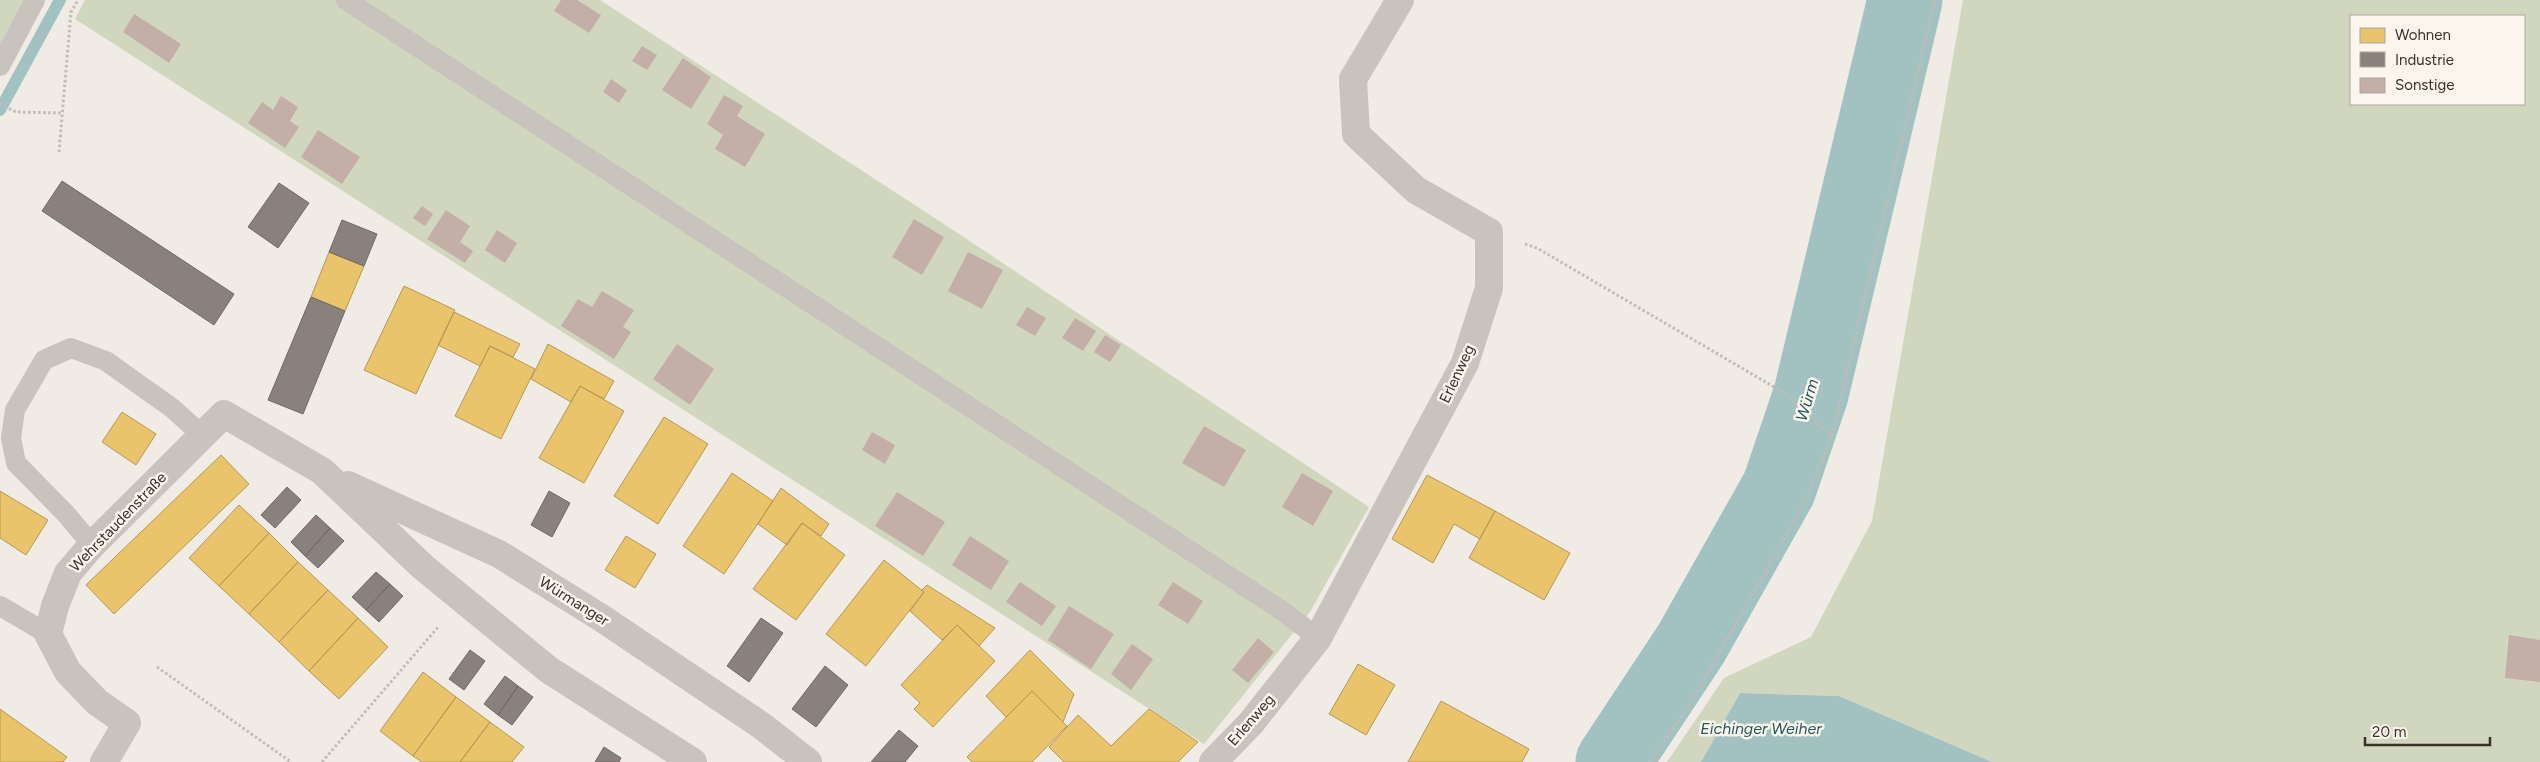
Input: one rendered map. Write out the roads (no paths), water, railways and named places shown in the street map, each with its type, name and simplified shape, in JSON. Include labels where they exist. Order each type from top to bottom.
[{"type":"street","name":"Erlenweg","points":[[1213,762],[1251,723],[1318,638],[1465,363],[1490,288],[1489,232],[1416,190],[1356,134],[1353,79],[1400,0]]},
{"type":"street","name":"Wehrstaudenstraße","points":[[48,634],[55,606],[68,573],[92,545],[224,414]]},
{"type":"street","name":"Würmanger","points":[[224,414],[362,493],[461,535],[499,554],[603,619],[762,726],[808,762]]},
{"type":"street","name":"Würmanger","points":[[322,471],[423,567],[550,670],[693,762]]},
{"type":"street","points":[[48,634],[68,672],[97,702],[127,723],[104,762]]},
{"type":"lane","points":[[0,66],[35,0]]},
{"type":"lane","points":[[346,0],[1284,612],[1318,638]]},
{"type":"lane","points":[[92,545],[66,514],[16,463],[11,438],[16,410],[44,360],[71,348],[106,361],[172,408],[202,435]]},
{"type":"lane","points":[[0,606],[48,634]]},
{"type":"water","name":"Eichinger Weiher","points":[[1740,693],[1839,696],[1992,762],[1701,762]]},
{"type":"waterway","points":[[0,110],[60,0]]},
{"type":"waterway","name":"Würm","points":[[1613,762],[1691,644],[1779,488],[1811,394],[1905,0]]}]
